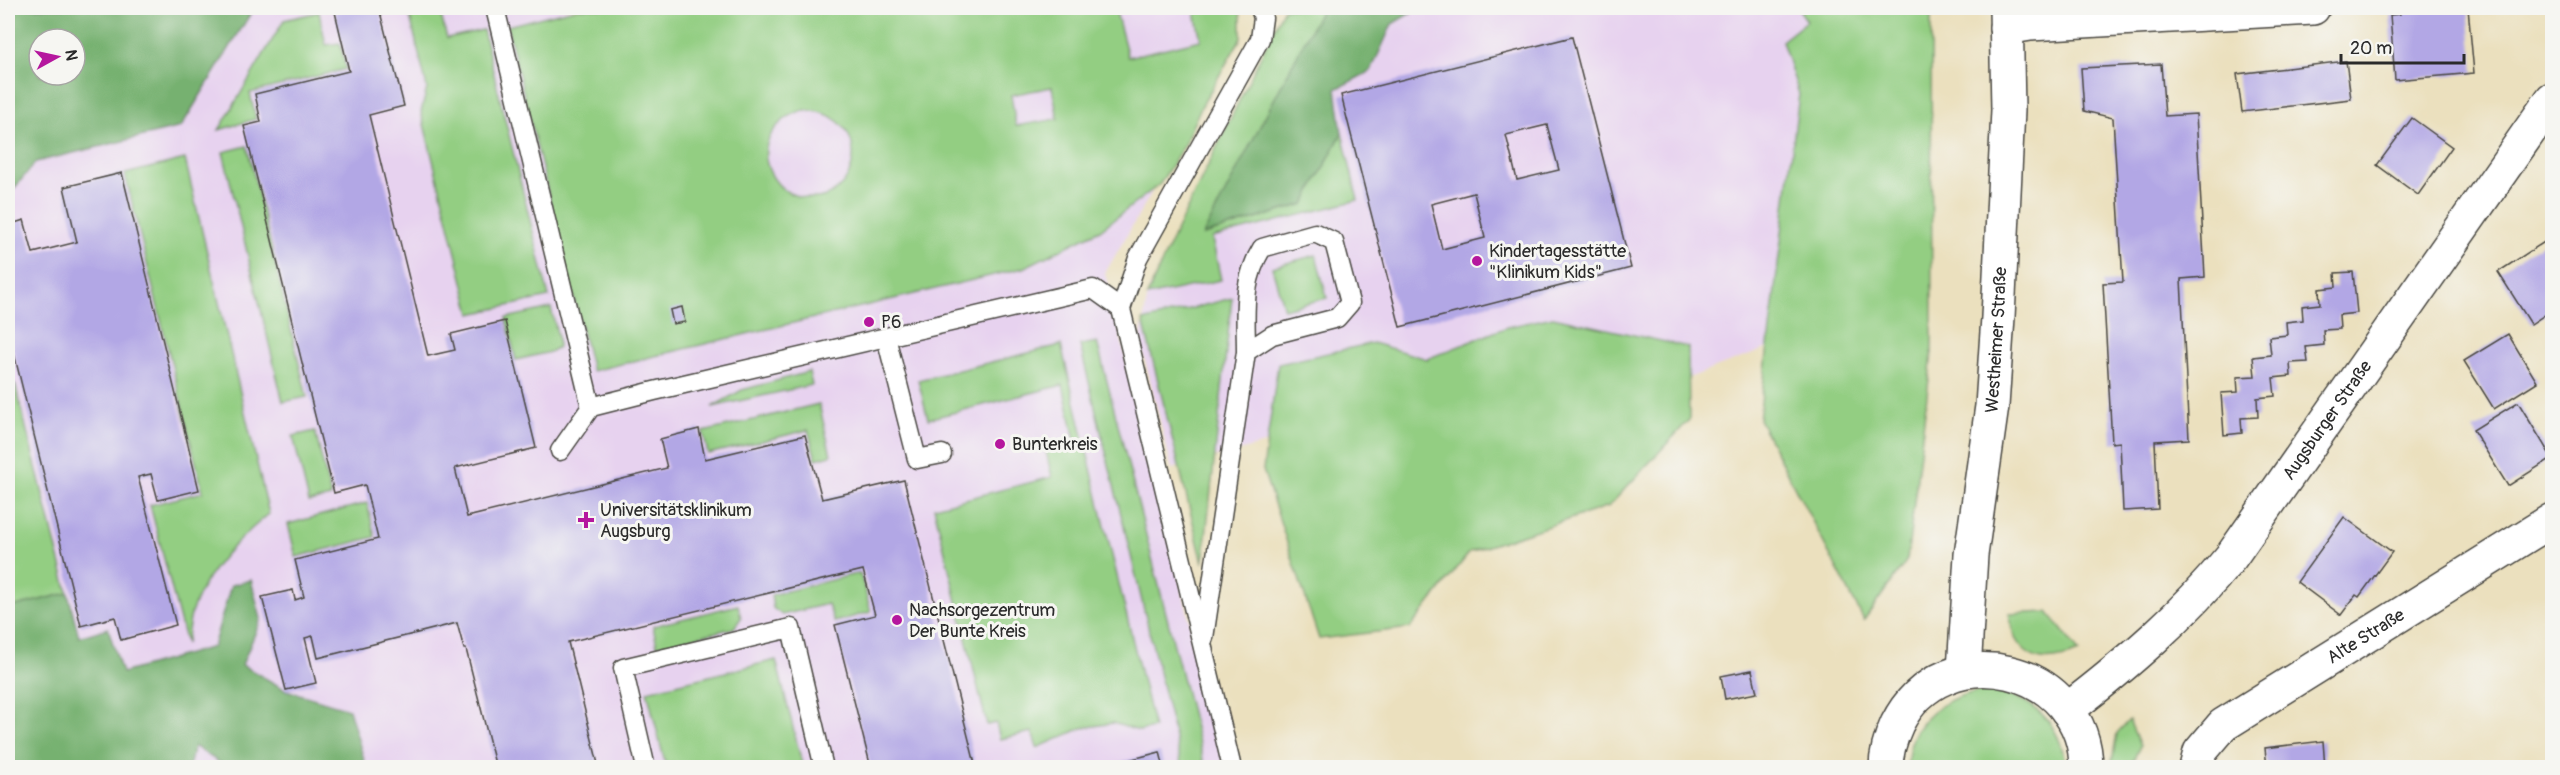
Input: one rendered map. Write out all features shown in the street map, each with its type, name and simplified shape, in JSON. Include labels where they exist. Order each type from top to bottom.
[{"type":"street","points":[[2006,17],[2030,24],[2313,8]]},
{"type":"street","name":"Westheimer Straße","points":[[1964,671],[1971,555],[1992,406],[1998,317],[2008,110],[2006,17]]},
{"type":"street","name":"Augsburger Straße","points":[[2067,710],[2124,665],[2176,619],[2231,557],[2553,99]]},
{"type":"street","name":"Alte Straße","points":[[2196,768],[2200,752],[2223,724],[2553,520]]},
{"type":"street","points":[[1886,768],[1892,735],[1903,713],[1919,694],[1940,680],[1964,671],[1989,668],[2013,672],[2037,682],[2056,697],[2072,717],[2083,740],[2086,768]]},
{"type":"lane","points":[[495,8],[591,407]]},
{"type":"lane","points":[[1232,768],[1121,309],[1138,258],[1260,39],[1263,18],[1260,8]]},
{"type":"lane","points":[[1203,648],[1246,352],[1246,286],[1252,264],[1262,249],[1315,233],[1334,243],[1350,303],[1337,318],[1272,334],[1246,352]]},
{"type":"lane","points":[[560,452],[591,407],[1093,289],[1121,309]]},
{"type":"lane","points":[[886,337],[917,459],[942,454]]},
{"type":"lane","points":[[646,768],[623,668],[791,628],[824,768]]},
{"type":"shaded area","name":"Universitätsklinikum Augsburg","points":[[8,8],[1239,8],[1241,38],[1105,273],[1225,767],[8,767]]},
{"type":"shaded area","name":"Kindertagesstätte \"Klinikum Kids\"","points":[[1322,8],[1798,8],[1808,21],[1782,41],[1799,94],[1768,348],[1659,389],[1645,341],[1172,469],[1140,340],[1149,288],[1203,235]]},
{"type":"green space","points":[[8,8],[254,8],[181,127],[36,162],[8,196]]},
{"type":"green space","points":[[408,8],[439,8],[447,38],[483,30],[549,297],[471,314],[421,112],[427,88]]},
{"type":"green space","points":[[578,8],[1115,8],[1128,57],[1201,40],[1194,8],[1239,8],[1241,38],[1201,107],[1184,145],[1160,184],[1100,230],[1023,268],[592,371],[507,26]],"holes":[[[1052,87],[1058,119],[1016,126],[1011,95]],[[804,110],[828,115],[843,127],[851,142],[853,160],[848,176],[837,189],[821,197],[801,197],[786,191],[770,173],[766,161],[768,140],[774,130],[792,115]]]},
{"type":"green space","points":[[1284,8],[1322,8],[1204,235],[1304,204],[1342,133],[1358,200],[1212,238],[1221,280],[1147,296],[1169,246]]},
{"type":"green space","points":[[1322,8],[1419,8],[1392,24],[1371,71],[1336,89],[1342,133],[1304,204],[1203,235]]},
{"type":"green space","points":[[1798,8],[1931,8],[1932,354],[1907,560],[1864,620],[1759,419],[1799,94],[1782,41],[1807,21]]},
{"type":"green space","points":[[319,12],[326,45],[340,43],[346,69],[250,93],[256,119],[219,130],[284,20]]},
{"type":"green space","points":[[247,146],[307,397],[283,402],[223,152]]},
{"type":"green space","points":[[185,159],[269,514],[235,545],[207,580],[192,612],[186,644],[150,505],[203,492],[125,174]]},
{"type":"green space","points":[[1316,255],[1327,298],[1284,309],[1272,267]]},
{"type":"green space","points":[[1232,298],[1203,563],[1143,321]]},
{"type":"green space","points":[[551,308],[558,347],[550,352],[516,360],[506,318]]},
{"type":"green space","points":[[1553,317],[1688,347],[1689,420],[1609,506],[1470,552],[1410,628],[1319,639],[1263,470],[1278,364],[1373,343],[1427,359],[1507,327]]},
{"type":"green space","points":[[1097,342],[1205,767],[1182,767],[1080,345]]},
{"type":"green space","points":[[1061,345],[1154,728],[1139,731],[1113,723],[1082,728],[1037,748],[1032,732],[1000,739],[996,723],[987,725],[934,507],[1052,477],[1045,447],[1075,440],[1063,385],[928,419],[918,380]]},
{"type":"green space","points":[[809,372],[812,385],[712,407],[742,390]]},
{"type":"green space","points":[[15,384],[68,593],[8,608],[8,385]]},
{"type":"green space","points":[[819,404],[831,455],[816,459],[808,430],[708,454],[703,432]]},
{"type":"green space","points":[[315,431],[331,497],[309,502],[293,436]]},
{"type":"green space","points":[[367,503],[375,537],[296,557],[288,524]]},
{"type":"green space","points":[[860,573],[871,612],[834,622],[828,604],[782,615],[773,608],[771,595]]},
{"type":"green space","points":[[251,580],[261,619],[242,665],[286,690],[349,709],[365,763],[364,767],[226,767],[194,746],[189,767],[8,767],[8,608],[68,593],[79,637],[108,628],[122,673],[213,647],[231,585]]},
{"type":"green space","points":[[738,605],[741,618],[734,628],[657,646],[653,626]]},
{"type":"green space","points":[[2048,612],[2079,652],[2061,658],[2044,659],[2028,653],[2021,647],[2015,638],[2009,614]]},
{"type":"green space","points":[[776,660],[803,767],[666,767],[647,691]]},
{"type":"green space","points":[[1988,690],[2018,698],[2030,705],[2051,724],[2063,751],[2065,767],[1908,767],[1909,751],[1914,736],[1932,713],[1958,697]]},
{"type":"green space","points":[[2129,720],[2140,746],[2130,767],[2111,767],[2117,733]]},
{"type":"building","points":[[356,8],[379,8],[404,106],[369,115],[428,356],[455,350],[451,334],[505,321],[536,448],[455,468],[467,517],[667,468],[660,439],[699,429],[705,459],[805,435],[822,499],[904,480],[976,768],[871,768],[835,625],[875,615],[863,570],[568,642],[599,768],[496,768],[466,649],[464,649],[457,623],[318,658],[313,636],[305,638],[316,683],[286,690],[262,597],[293,590],[295,600],[304,597],[295,560],[378,539],[365,485],[334,493],[244,126],[261,122],[255,94],[349,71],[335,12]]},
{"type":"building","points":[[2399,8],[2437,8],[2437,10],[2468,8],[2474,73],[2395,80],[2390,15],[2400,14]]},
{"type":"building","points":[[1572,37],[1631,268],[1400,327],[1341,95]],"holes":[[[1547,125],[1559,170],[1517,180],[1506,135]],[[1474,193],[1485,238],[1442,249],[1431,204]]]},
{"type":"building","points":[[2346,61],[2351,99],[2242,112],[2237,74]]},
{"type":"building","points":[[2161,64],[2165,116],[2196,114],[2205,277],[2181,279],[2189,439],[2155,441],[2158,509],[2123,511],[2120,442],[2112,443],[2103,283],[2123,282],[2113,118],[2084,111],[2081,68]]},
{"type":"building","points":[[2412,118],[2452,147],[2418,195],[2377,165]]},
{"type":"building","points":[[122,173],[199,490],[158,500],[151,474],[138,477],[176,625],[121,640],[115,617],[81,626],[8,329],[8,225],[24,220],[33,253],[77,242],[64,187]]},
{"type":"building","points":[[2552,237],[2552,310],[2531,324],[2498,272]]},
{"type":"building","points":[[2353,272],[2357,313],[2339,315],[2340,329],[2323,330],[2324,345],[2306,347],[2308,362],[2290,363],[2291,376],[2273,378],[2275,396],[2257,398],[2258,417],[2241,418],[2242,433],[2224,435],[2221,393],[2238,392],[2237,377],[2255,376],[2253,357],[2271,355],[2269,337],[2287,335],[2286,322],[2303,320],[2302,306],[2320,304],[2319,289],[2336,287],[2335,273]]},
{"type":"building","points":[[682,307],[685,322],[673,324],[670,310]]},
{"type":"building","points":[[2508,334],[2537,382],[2494,409],[2464,361]]},
{"type":"building","points":[[2518,402],[2552,458],[2508,486],[2473,430]]},
{"type":"building","points":[[2344,517],[2392,552],[2359,597],[2356,595],[2341,615],[2297,582]]},
{"type":"building","points":[[1752,670],[1757,693],[1725,699],[1721,676]]},
{"type":"building","points":[[2323,741],[2325,768],[2267,768],[2265,748]]},
{"type":"building","points":[[1160,752],[1164,768],[1101,768],[1101,767]]},
{"type":"place","name":"Kindertagesstätte \"Klinikum Kids\"","points":[[1477,261]]},
{"type":"place","name":"P6","points":[[869,322]]},
{"type":"place","name":"Bunterkreis","points":[[1000,444]]},
{"type":"place","name":"Universitätsklinikum Augsburg","points":[[586,520]]},
{"type":"place","name":"Nachsorgezentrum Der Bunte Kreis","points":[[897,620]]}]
